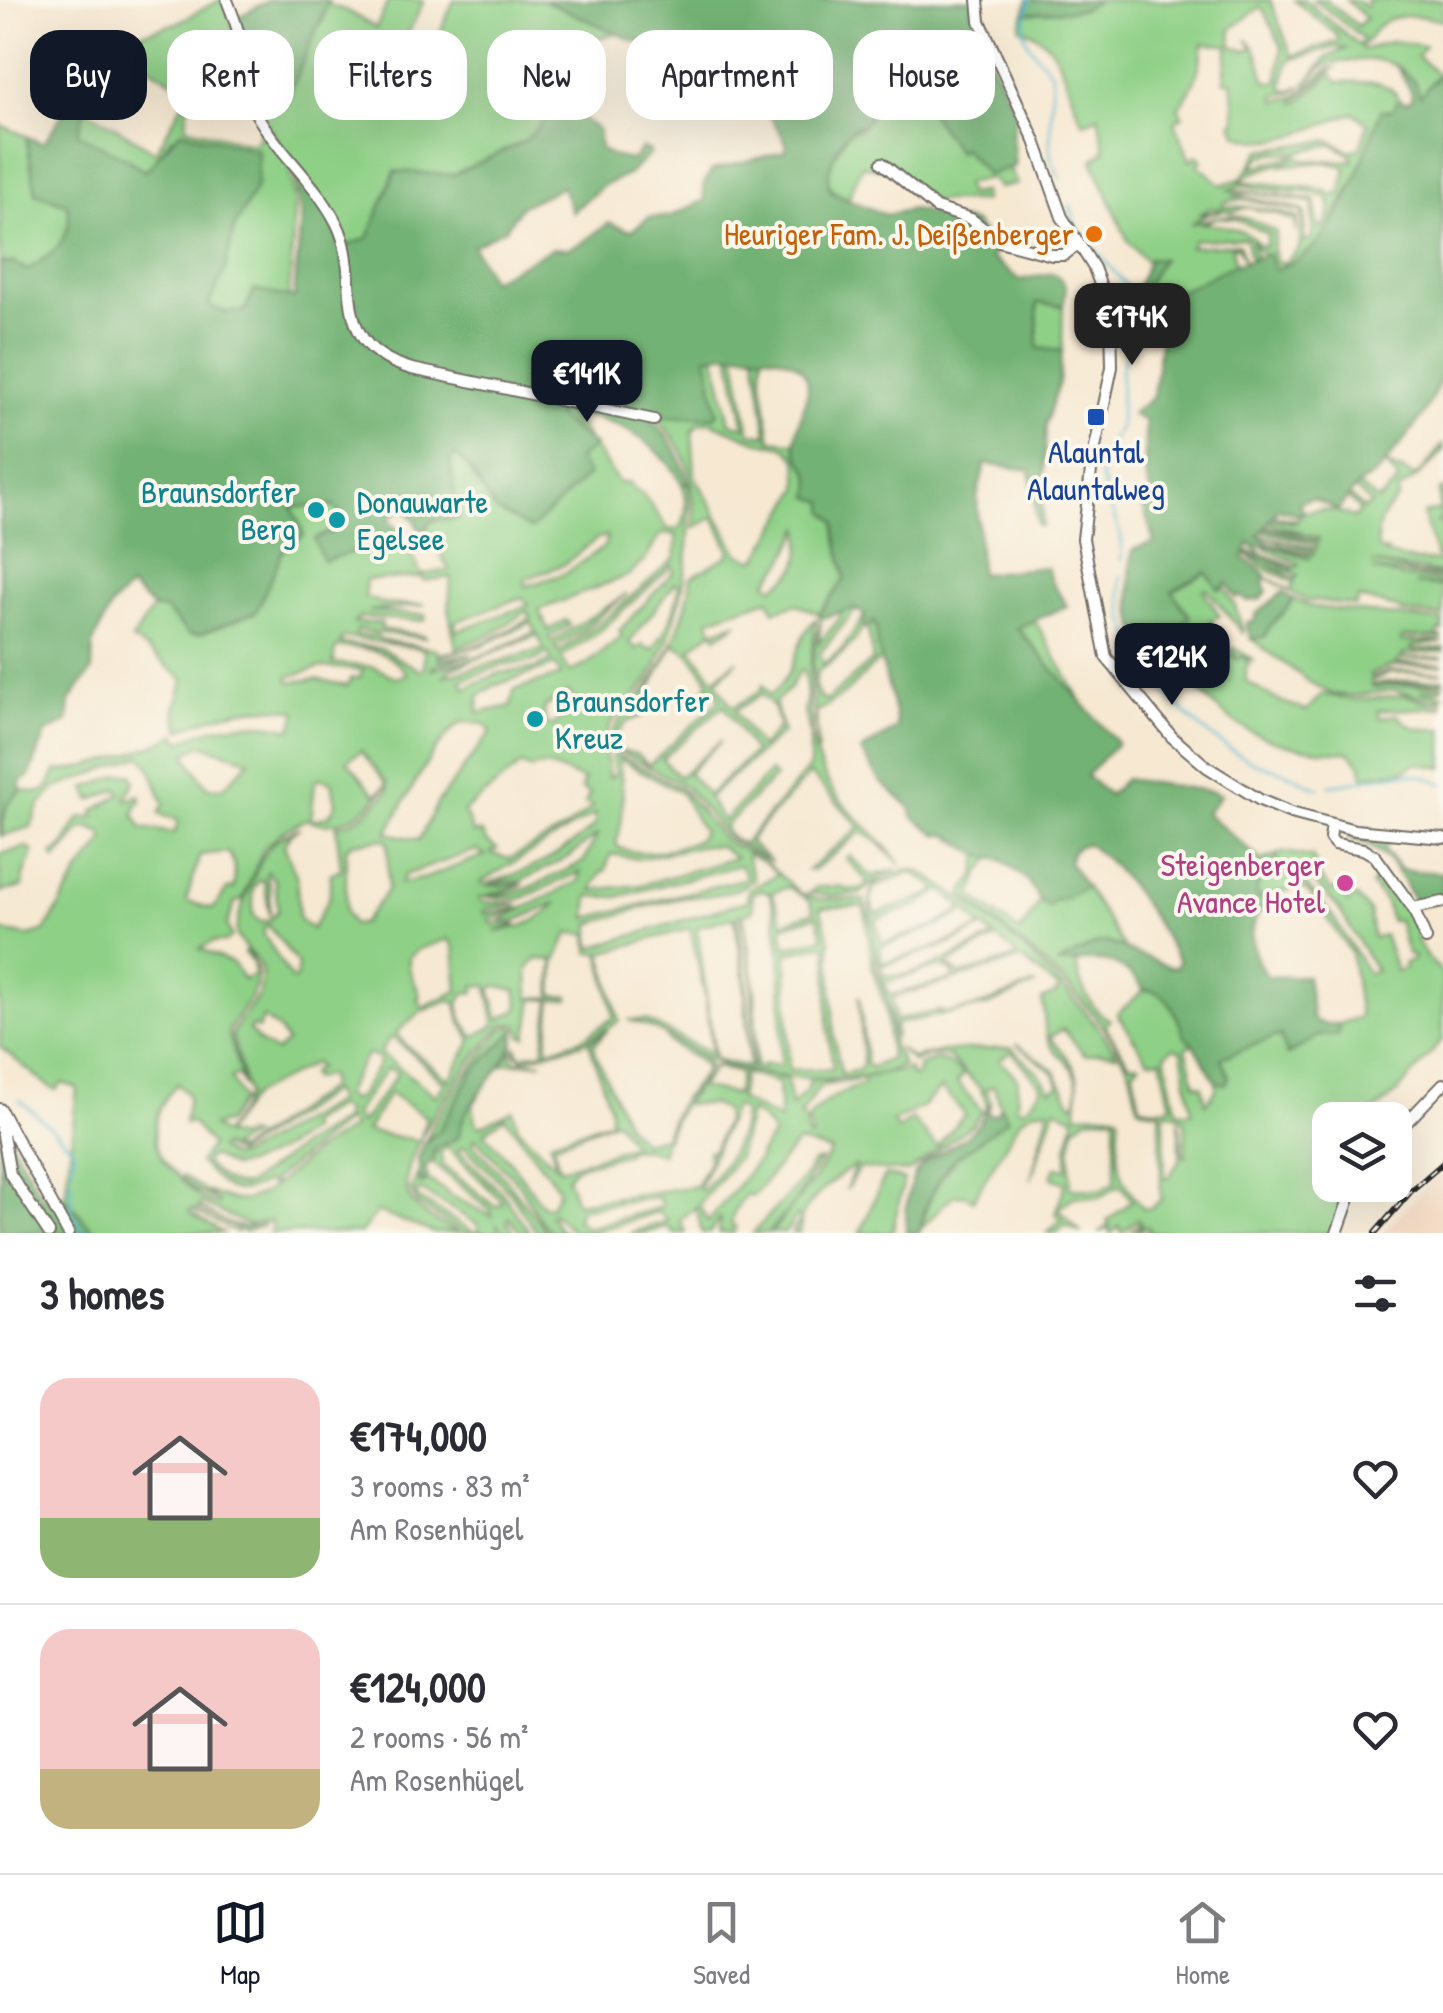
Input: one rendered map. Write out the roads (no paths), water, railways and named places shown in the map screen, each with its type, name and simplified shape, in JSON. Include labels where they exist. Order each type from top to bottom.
[{"type":"street","points":[[227,0],[241,44],[249,99],[274,140],[339,227],[351,310],[358,329],[381,356],[412,369],[654,420]]},
{"type":"street","points":[[978,0],[980,20],[1036,141],[1062,217],[1096,272],[1111,314],[1112,367],[1092,462],[1084,539],[1106,657],[1160,724],[1207,767],[1271,806],[1387,835],[1443,838]]},
{"type":"street","points":[[882,163],[936,208],[976,221],[999,241],[1052,256],[1064,255],[1078,244]]},
{"type":"street","points":[[1332,824],[1332,842],[1375,856],[1412,908],[1426,939]]},
{"type":"street","points":[[1412,908],[1443,902]]},
{"type":"street","points":[[1412,1118],[1443,1084]]},
{"type":"street","points":[[0,1109],[68,1233]]},
{"type":"street","points":[[0,1120],[10,1174],[49,1233]]},
{"type":"street","points":[[1337,1233],[1348,1202]]},
{"type":"waterway","points":[[1030,0],[1025,33],[1030,47],[1052,73],[1050,147],[1060,178]]},
{"type":"waterway","points":[[1070,205],[1076,227],[1124,283],[1133,300],[1131,339],[1121,371],[1120,425],[1100,464],[1122,540],[1121,560]]},
{"type":"waterway","points":[[1121,576],[1122,604],[1130,631],[1142,658],[1178,706],[1200,727],[1247,759],[1319,788]]},
{"type":"waterway","points":[[1329,785],[1399,774],[1427,777],[1443,784]]},
{"type":"waterway","points":[[20,1100],[71,1146],[71,1170]]},
{"type":"waterway","points":[[71,1179],[72,1213],[84,1233]]},
{"type":"railway","points":[[1375,1233],[1412,1190],[1443,1163]]},
{"type":"place","name":"Heuriger Fam. J. Deißenberger","points":[[1094,234]]},
{"type":"place","name":"Alauntal Alauntalweg","points":[[1096,417]]},
{"type":"place","name":"Braunsdorfer Berg","points":[[316,510]]},
{"type":"place","name":"Donauwarte Egelsee","points":[[337,520]]},
{"type":"place","name":"Braunsdorfer Kreuz","points":[[535,719]]},
{"type":"place","name":"Steigenberger Avance Hotel","points":[[1345,883]]}]
